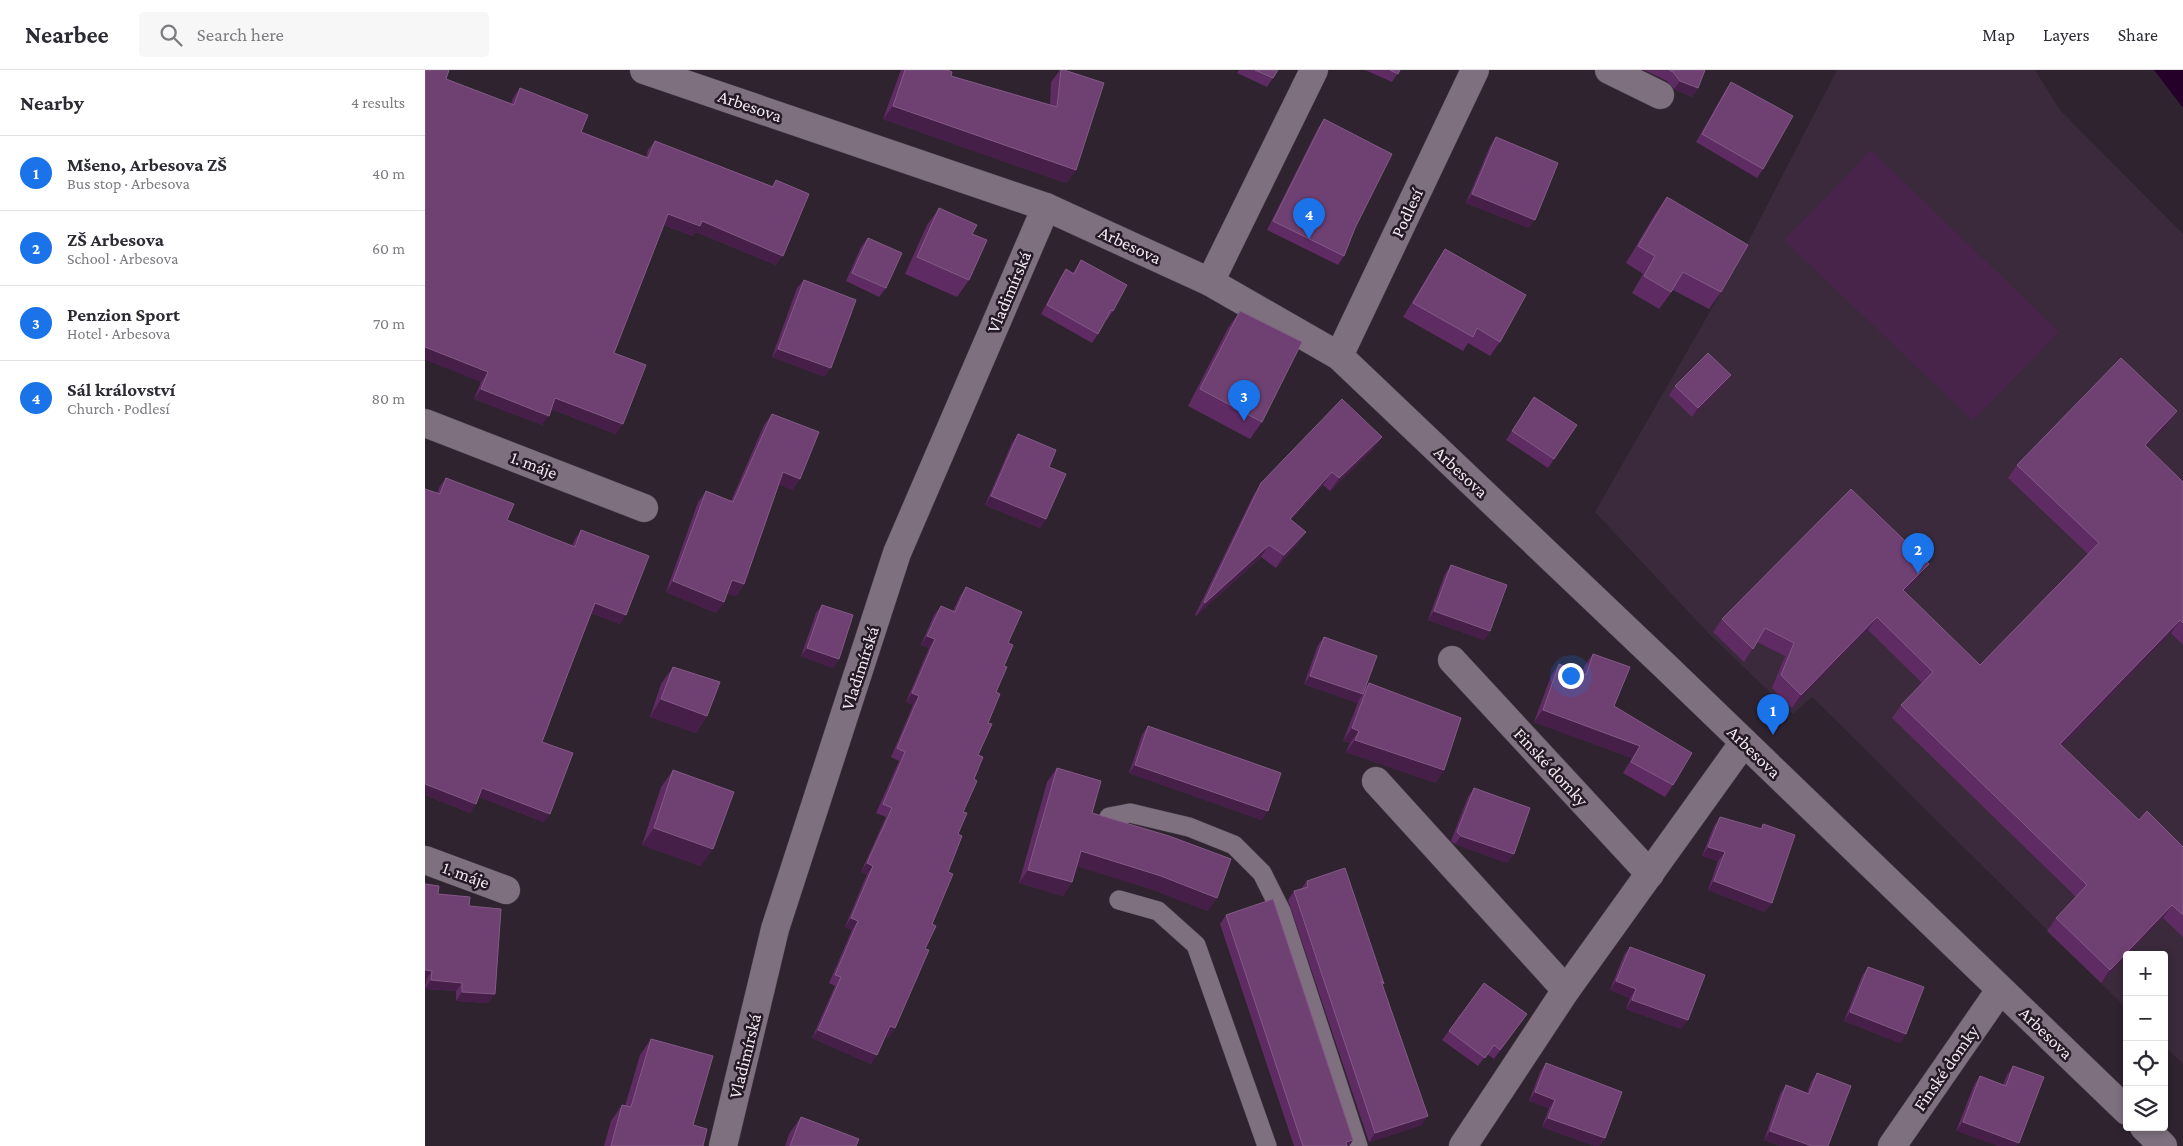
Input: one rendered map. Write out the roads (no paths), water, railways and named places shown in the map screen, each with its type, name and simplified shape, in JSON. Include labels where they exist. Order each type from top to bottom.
[{"type":"street","name":"Arbesova","points":[[644,70],[1046,207],[1210,282],[1339,356],[2123,1107]]},
{"type":"street","points":[[1210,282],[1313,70]]},
{"type":"street","name":"Podlesí","points":[[1339,356],[1475,70]]},
{"type":"street","points":[[1609,70],[1660,95]]},
{"type":"street","name":"Vladimírská","points":[[723,1146],[775,929],[897,553],[1046,207]]},
{"type":"street","name":"1. máje","points":[[425,423],[644,508]]},
{"type":"street","name":"Finské domky","points":[[1452,660],[1650,874]]},
{"type":"street","points":[[1463,1146],[1566,990],[1744,742]]},
{"type":"street","points":[[1376,781],[1566,990]]},
{"type":"street","name":"1. máje","points":[[425,860],[506,890]]},
{"type":"street","name":"Finské domky","points":[[1892,1146],[2000,990]]},
{"type":"street","points":[[2147,1131],[2163,1146]]},
{"type":"lane","points":[[1109,816],[1130,813],[1189,827],[1234,845],[1262,872],[1281,911],[1358,1146]]},
{"type":"lane","points":[[1119,900],[1158,911],[1196,945],[1267,1146]]},
{"type":"place","name":"Sál království","points":[[1309,239]]},
{"type":"place","name":"Penzion Sport","points":[[1244,421]]},
{"type":"place","name":"ZŠ Arbesova","points":[[1918,574]]},
{"type":"place","name":"Mšeno, Arbesova ZŠ","points":[[1773,735]]}]
